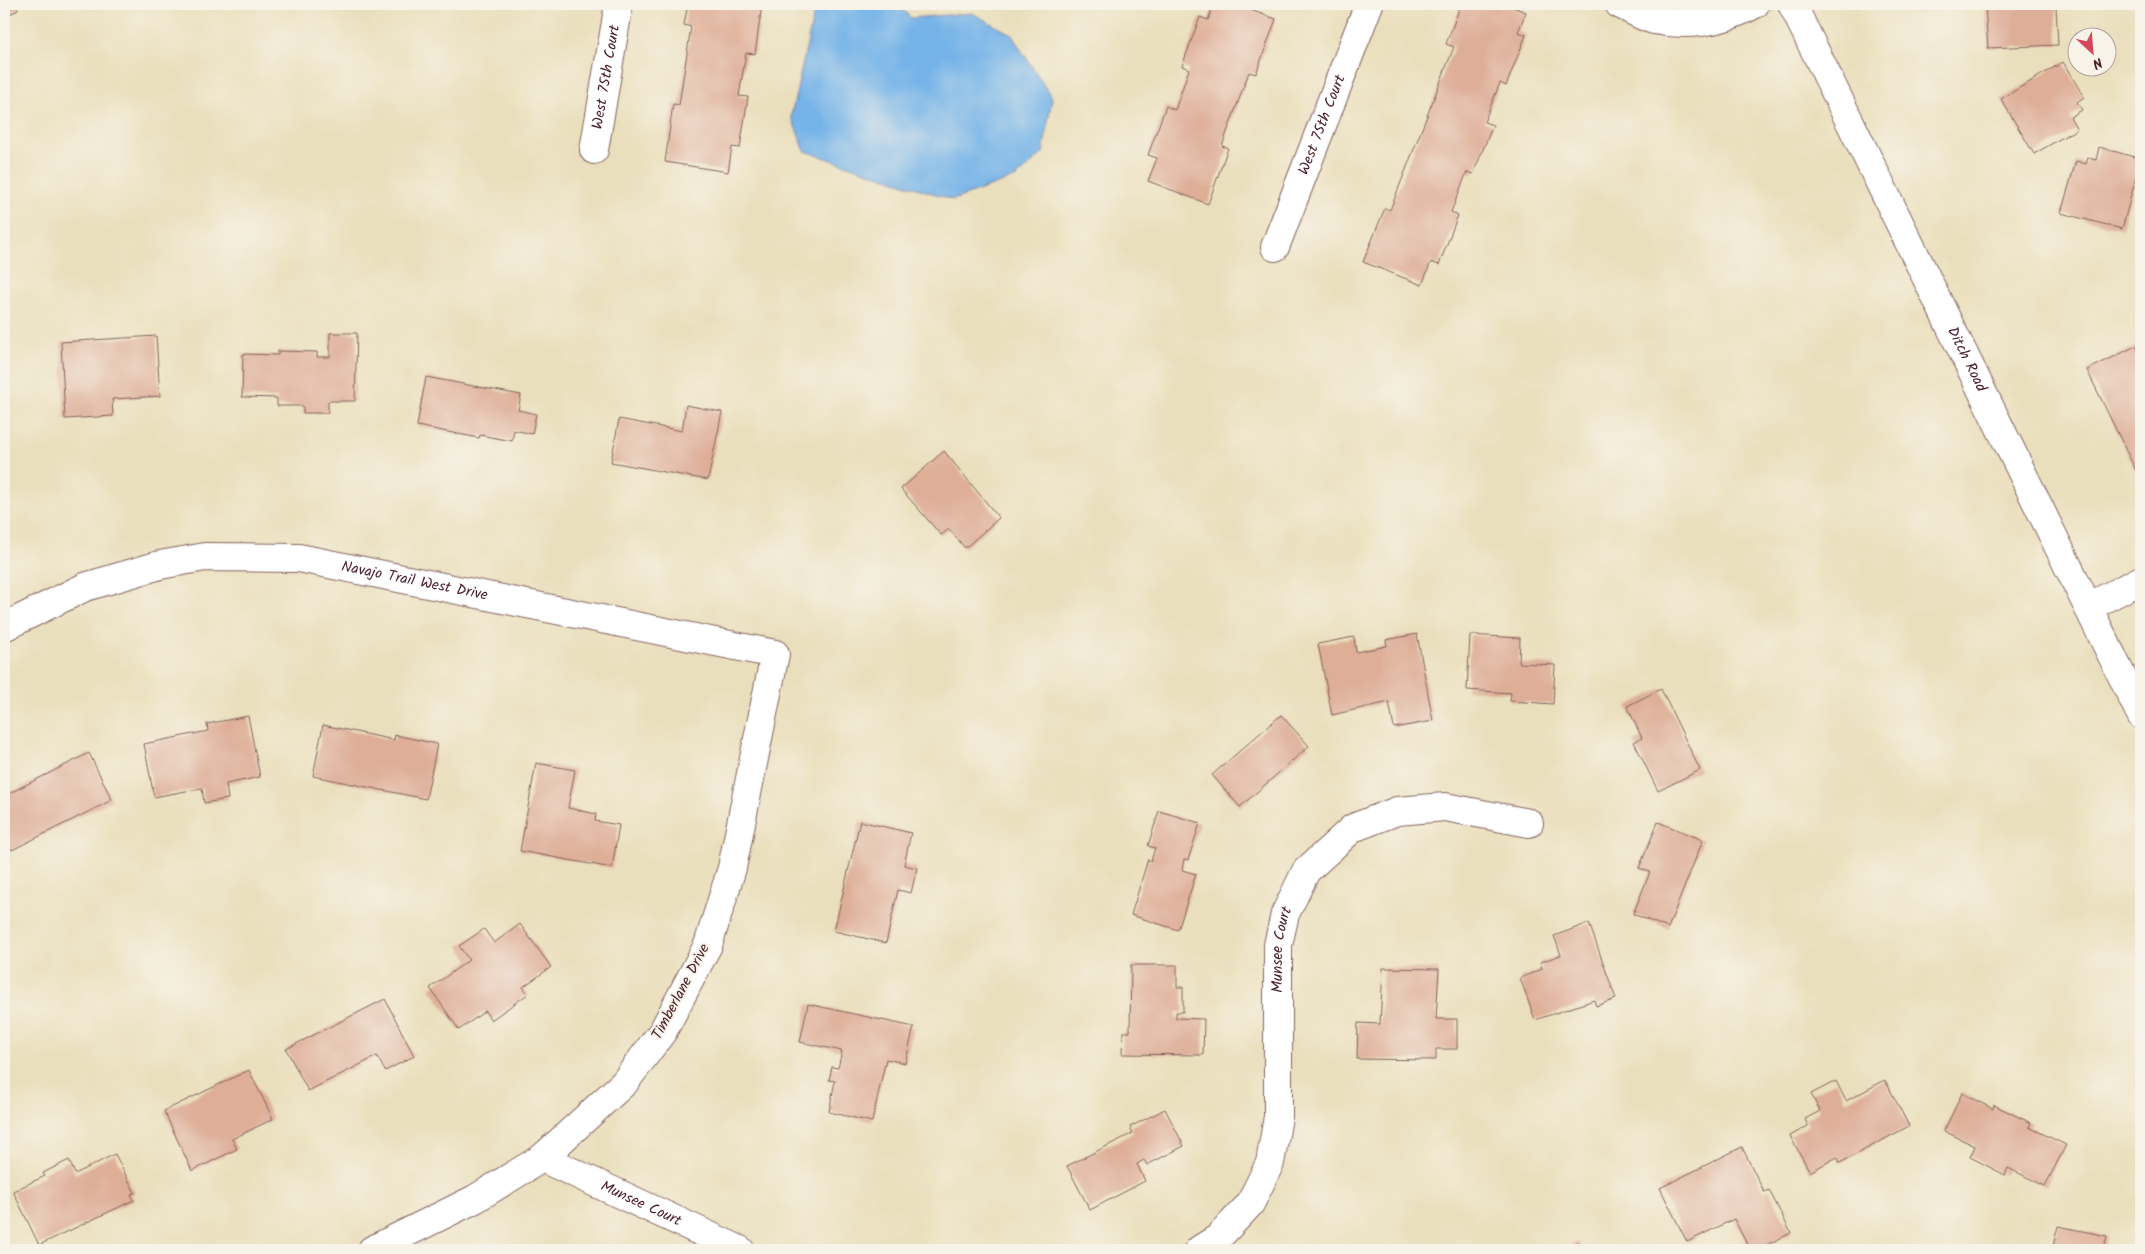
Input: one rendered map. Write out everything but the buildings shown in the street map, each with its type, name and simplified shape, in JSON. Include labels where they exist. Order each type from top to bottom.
[{"type":"street","name":"West 75th Court","points":[[594,150],[619,4]]},
{"type":"street","name":"West 75th Court","points":[[1275,247],[1370,4]]},
{"type":"street","points":[[1619,4],[1653,20],[1698,24],[1741,11],[1755,4]]},
{"type":"street","name":"Ditch Road","points":[[1792,4],[2141,715]]},
{"type":"street","name":"Navajo Trail West Drive","points":[[4,627],[85,587],[160,565],[205,557],[299,558],[775,654]]},
{"type":"street","points":[[2088,607],[2141,580]]},
{"type":"street","name":"Timberlane Drive","points":[[372,1250],[475,1199],[542,1158],[624,1083],[663,1031],[708,945],[732,868],[775,654]]},
{"type":"street","name":"Munsee Court","points":[[1199,1250],[1218,1238],[1250,1204],[1270,1163],[1278,1117],[1278,945],[1285,914],[1306,870],[1353,828],[1397,810],[1445,807],[1528,823]]},
{"type":"street","name":"Munsee Court","points":[[542,1158],[740,1250]]},
{"type":"water","points":[[826,4],[897,4],[911,18],[972,13],[1011,34],[1052,98],[1043,153],[1017,177],[953,200],[805,151],[791,116],[814,13]]}]
